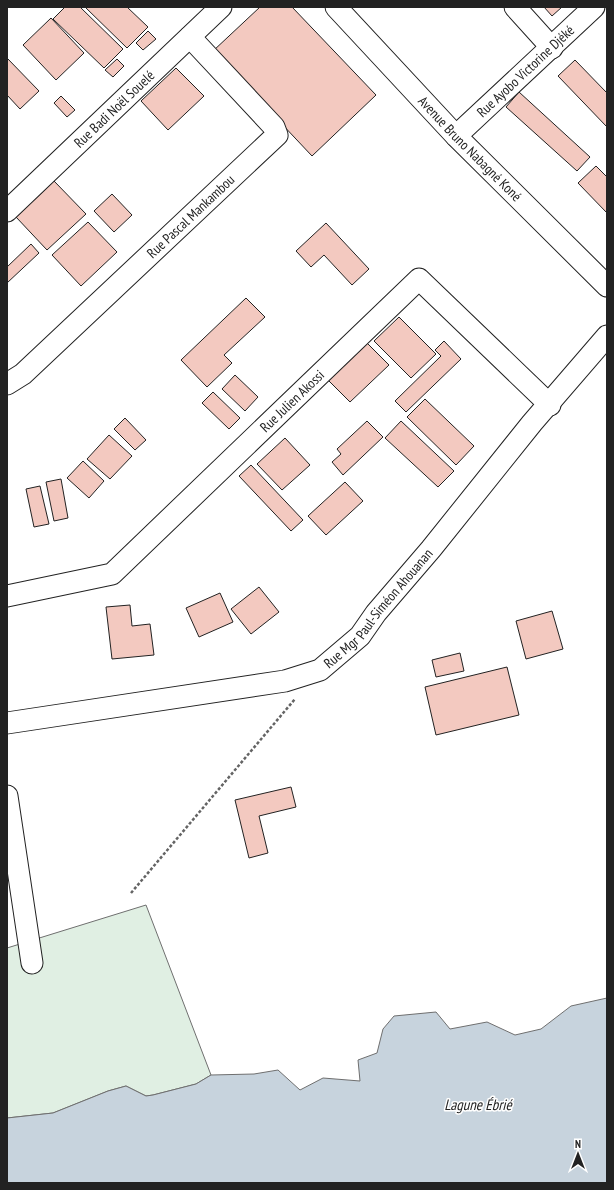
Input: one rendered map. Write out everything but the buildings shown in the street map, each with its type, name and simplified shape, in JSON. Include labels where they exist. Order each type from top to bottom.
[{"type":"street","name":"Rue Badi Noël Souelé","points":[[7,211],[221,7]]},
{"type":"street","name":"Avenue Bruno Nabagné Koné","points":[[336,7],[456,136],[607,286]]},
{"type":"street","points":[[515,7],[552,48]]},
{"type":"street","name":"Rue Ayobo Victorine Djéké","points":[[456,136],[552,48],[594,7]]},
{"type":"street","name":"Rue Pascal Mankambou","points":[[7,384],[23,374],[277,135],[274,127],[190,37]]},
{"type":"street","name":"Rue Julien Akossi","points":[[7,596],[112,574],[420,279],[550,405]]},
{"type":"street","name":"Rue Mgr Paul-Siméon Ahouanan","points":[[7,723],[285,681],[320,670],[360,636],[376,613],[607,336]]},
{"type":"street","points":[[7,796],[32,963]]},
{"type":"path","points":[[131,892],[300,694]]},
{"type":"green space","points":[[146,905],[211,1075],[196,1084],[153,1095],[146,1096],[126,1086],[108,1091],[53,1113],[7,1118],[7,948]]},
{"type":"water","name":"Lagune Ébrié","points":[[607,998],[607,1183],[7,1183],[7,1118],[53,1113],[108,1091],[126,1086],[146,1096],[153,1095],[196,1084],[211,1075],[254,1074],[278,1070],[300,1090],[323,1078],[360,1081],[358,1060],[377,1053],[383,1029],[394,1016],[436,1012],[450,1029],[487,1022],[515,1035],[541,1029],[571,1006]]}]
